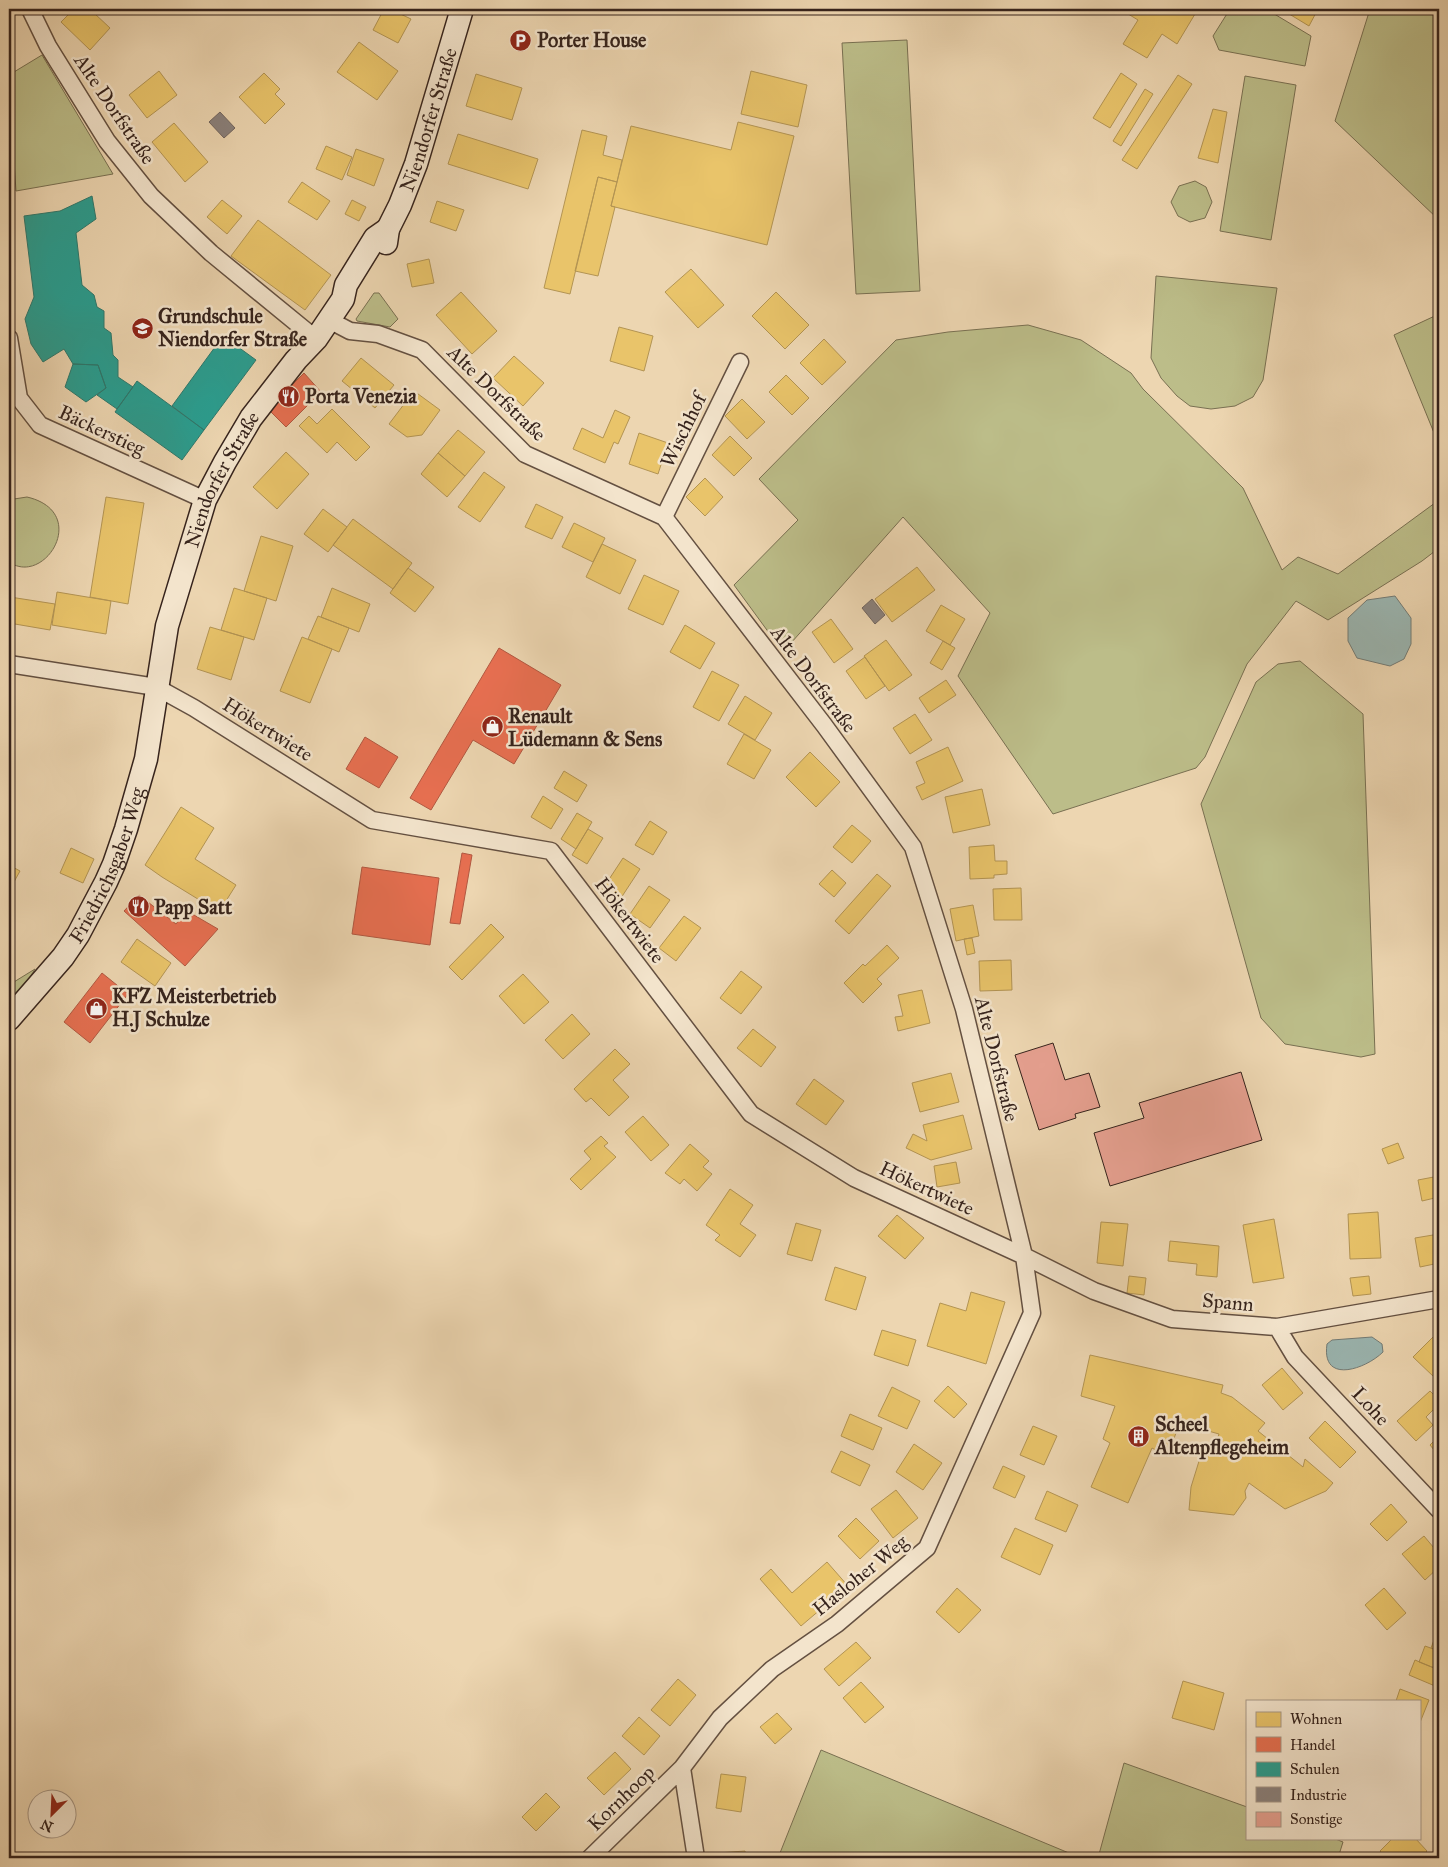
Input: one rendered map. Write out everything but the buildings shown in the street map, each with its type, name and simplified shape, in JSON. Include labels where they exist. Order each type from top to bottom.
[{"type":"main road","name":"Niendorfer Straße","points":[[156,687],[167,626],[205,500],[251,418],[296,360],[316,339],[343,299],[346,285],[375,238],[388,229],[400,205],[416,164],[462,9]]},
{"type":"main road","name":"Friedrichsgaber Weg","points":[[9,1019],[63,957],[106,882],[126,829],[146,759],[156,687]]},
{"type":"street","name":"Alte Dorfstraße","points":[[30,9],[48,46],[107,141],[150,196],[210,253],[316,339]]},
{"type":"street","name":"Alte Dorfstraße","points":[[329,320],[350,331],[378,334],[422,350],[525,454],[664,517],[824,726],[913,847],[964,1009],[1024,1256]]},
{"type":"street","name":"Bäckerstieg","points":[[9,338],[19,398],[40,425],[205,500]]},
{"type":"street","name":"Wischhof","points":[[664,517],[740,362]]},
{"type":"street","points":[[9,664],[156,687]]},
{"type":"street","name":"Hökertwiete","points":[[156,687],[194,708],[372,820],[551,851],[751,1114],[854,1178],[1024,1256]]},
{"type":"street","name":"Spann","points":[[1024,1256],[1094,1291],[1172,1319],[1277,1327],[1436,1303]]},
{"type":"street","name":"Hasloher Weg","points":[[682,1768],[720,1718],[772,1669],[836,1624],[927,1548],[1032,1313],[1024,1256]]},
{"type":"street","name":"Lohe","points":[[1277,1327],[1295,1357],[1439,1510]]},
{"type":"street","points":[[682,1768],[696,1858]]},
{"type":"street","name":"Kornhoop","points":[[590,1858],[682,1768]]},
{"type":"green space","points":[[1230,9],[1266,9],[1311,36],[1305,66],[1219,50],[1213,36]]},
{"type":"green space","points":[[1370,9],[1439,14],[1439,220],[1335,121]]},
{"type":"green space","points":[[907,40],[920,291],[856,294],[842,43]]},
{"type":"green space","points":[[42,55],[113,174],[16,191],[13,147],[9,146],[9,75]]},
{"type":"green space","points":[[1245,76],[1296,85],[1271,240],[1220,231]]},
{"type":"green space","points":[[1195,181],[1206,187],[1212,202],[1205,218],[1190,222],[1178,216],[1171,202],[1179,186]]},
{"type":"green space","points":[[1156,276],[1277,288],[1263,380],[1253,397],[1235,406],[1211,409],[1190,406],[1177,396],[1161,378],[1151,358]]},
{"type":"green space","points":[[374,293],[379,293],[398,319],[390,327],[357,321],[356,319]]},
{"type":"green space","points":[[1439,314],[1439,445],[1394,335]]},
{"type":"green space","points":[[1028,325],[1081,340],[1131,373],[1143,389],[1243,488],[1282,570],[1298,557],[1338,574],[1439,500],[1439,548],[1422,561],[1328,620],[1296,601],[1247,664],[1205,757],[1196,768],[1053,814],[958,676],[990,613],[903,517],[783,652],[734,585],[798,520],[759,479],[896,340],[948,332]]},
{"type":"green space","points":[[27,497],[46,505],[56,517],[59,531],[56,544],[47,556],[36,564],[23,567],[9,562],[9,502],[14,499]]},
{"type":"green space","points":[[1300,661],[1363,714],[1375,1054],[1361,1057],[1285,1044],[1261,1018],[1201,804],[1256,682],[1278,664]]},
{"type":"green space","points":[[35,969],[22,990],[9,1005],[9,985]]},
{"type":"green space","points":[[821,1750],[1081,1858],[778,1858]]},
{"type":"green space","points":[[1124,1763],[1246,1807],[1246,1840],[1338,1840],[1343,1842],[1338,1858],[1098,1858]]},
{"type":"water","points":[[1395,596],[1411,618],[1411,644],[1404,659],[1390,666],[1357,658],[1348,641],[1348,618],[1367,600]]},
{"type":"water","points":[[1372,1337],[1382,1344],[1383,1352],[1375,1358],[1366,1364],[1346,1370],[1338,1369],[1331,1365],[1327,1357],[1327,1344],[1332,1340]]},
{"type":"place","name":"Porter House","points":[[521,40]]},
{"type":"place","name":"Grundschule Niendorfer Straße","points":[[142,328]]},
{"type":"place","name":"Porta Venezia","points":[[289,396]]},
{"type":"place","name":"Renault Lüdemann & Sens","points":[[492,727]]},
{"type":"place","name":"Papp Satt","points":[[138,907]]},
{"type":"place","name":"KFZ Meisterbetrieb H.J Schulze","points":[[96,1008]]},
{"type":"place","name":"Scheel Altenpflegeheim","points":[[1139,1436]]}]
